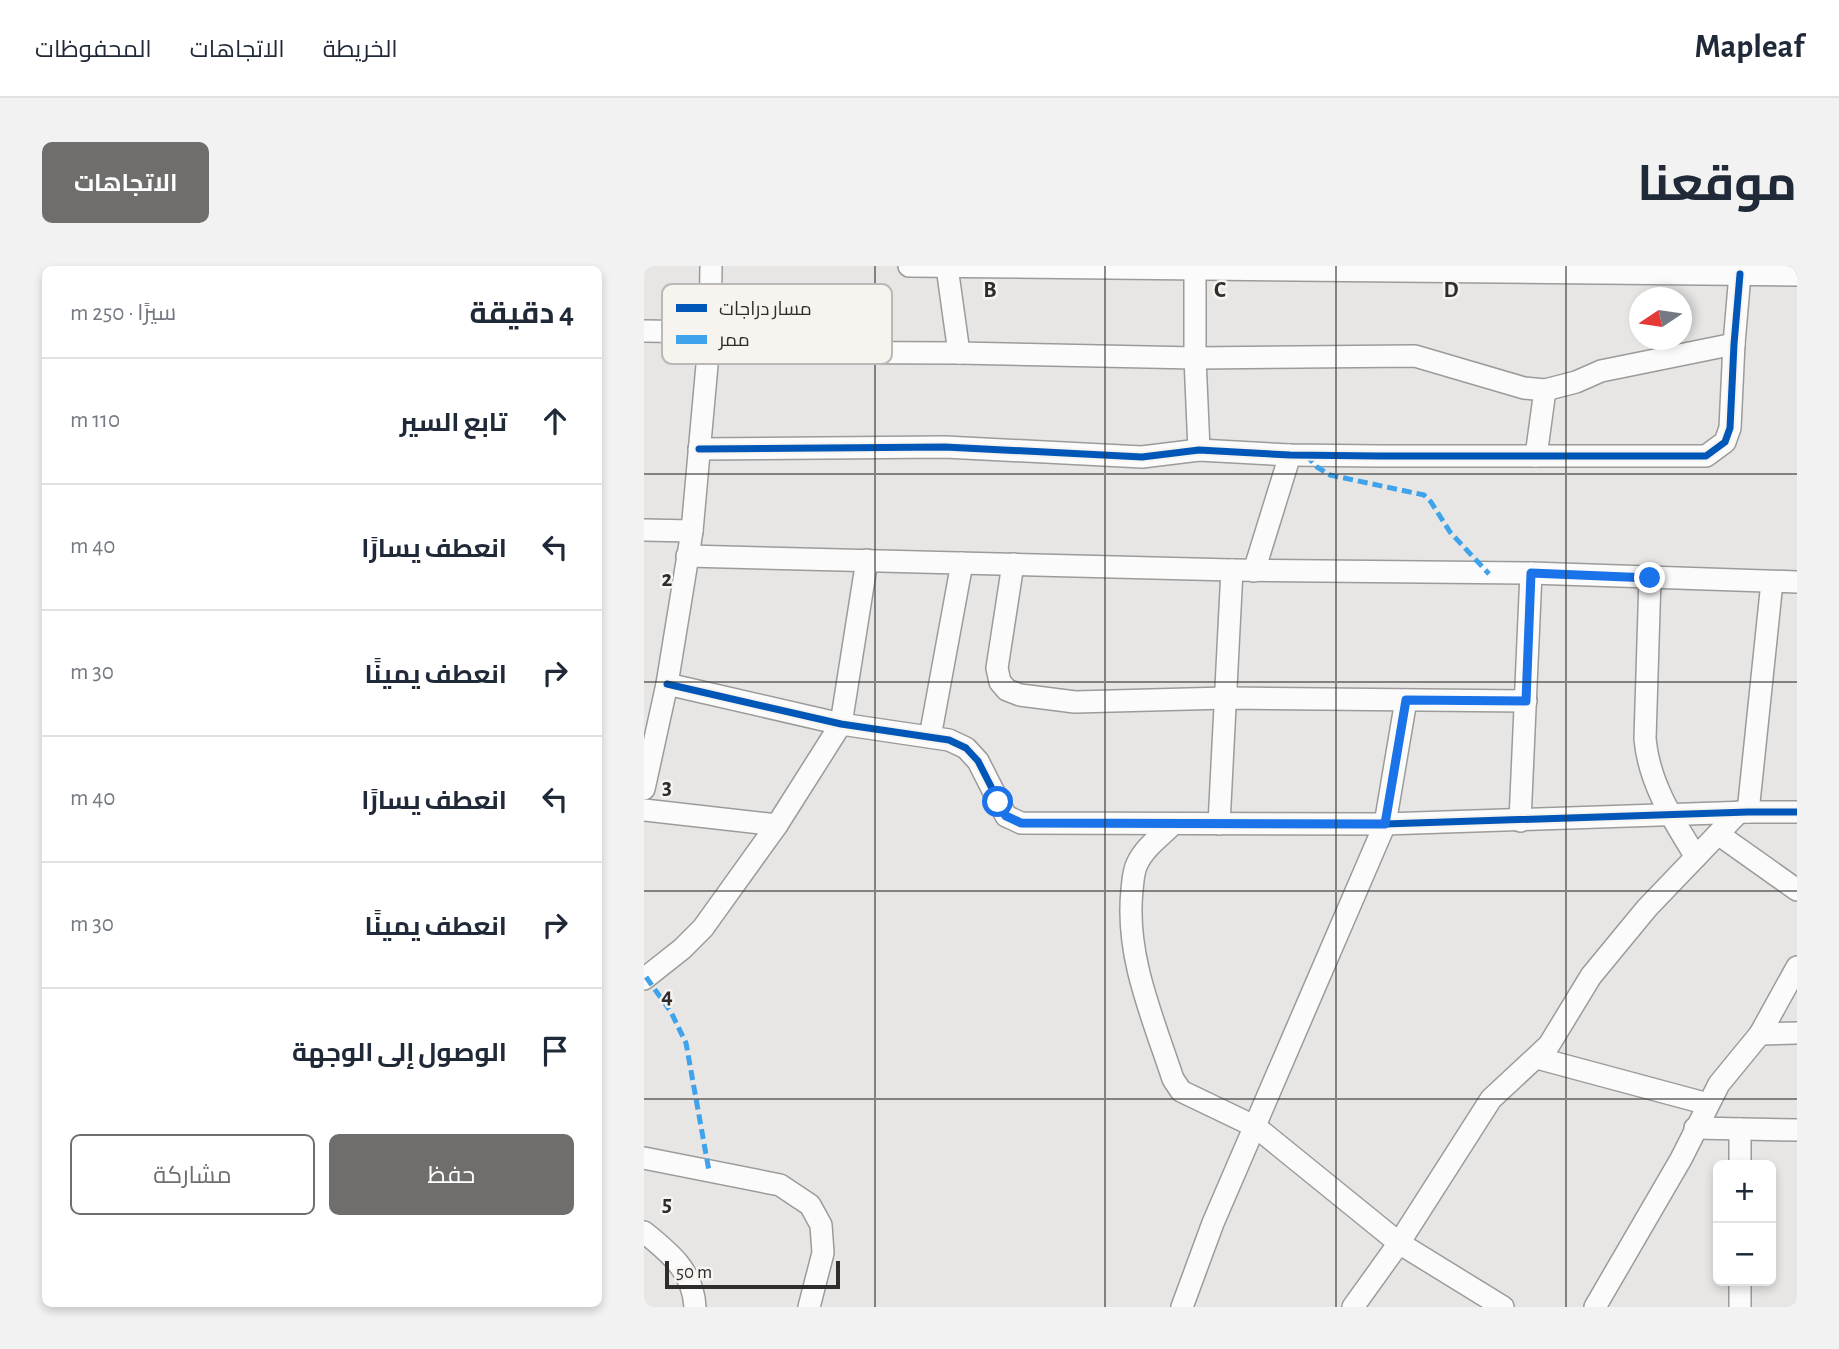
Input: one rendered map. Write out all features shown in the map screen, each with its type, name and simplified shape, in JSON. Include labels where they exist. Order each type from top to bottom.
[{"type":"street","points":[[711,266],[711,284]]},
{"type":"street","points":[[909,266],[1678,269],[1797,275]]},
{"type":"street","points":[[947,267],[959,353]]},
{"type":"street","points":[[1195,269],[1199,450]]},
{"type":"street","points":[[699,449],[945,447],[1142,457],[1199,450],[1290,455],[1706,456],[1725,442],[1730,428],[1740,274]]},
{"type":"street","points":[[644,331],[662,334]]},
{"type":"street","points":[[892,350],[1195,358],[1415,356],[1524,388],[1545,390],[1576,382],[1601,371],[1734,344]]},
{"type":"street","points":[[644,789],[648,750],[667,684],[692,531],[707,364]]},
{"type":"street","points":[[1536,456],[1545,390]]},
{"type":"street","points":[[1254,571],[1290,455]]},
{"type":"street","points":[[644,530],[692,531]]},
{"type":"street","points":[[687,556],[1254,571],[1531,573],[1797,582]]},
{"type":"street","points":[[644,979],[682,949],[703,928],[777,825],[841,724],[867,560]]},
{"type":"street","points":[[930,737],[962,563]]},
{"type":"street","points":[[1013,564],[997,668],[1000,682],[1006,690],[1020,695],[1076,702],[1226,698],[1526,701]]},
{"type":"street","points":[[1219,824],[1232,570]]},
{"type":"street","points":[[1520,821],[1531,573]]},
{"type":"street","points":[[1650,578],[1645,739],[1647,759],[1670,815],[1696,857]]},
{"type":"street","points":[[1353,1307],[1399,1243],[1491,1099],[1549,1045],[1591,976],[1647,908],[1718,834],[1744,812],[1772,582]]},
{"type":"street","points":[[667,684],[841,724],[949,740],[967,748],[978,761],[1006,816],[1021,823],[1385,824],[1797,812]]},
{"type":"street","points":[[1182,1307],[1213,1223],[1385,824],[1406,700]]},
{"type":"street","points":[[644,810],[777,825]]},
{"type":"street","points":[[1173,824],[1141,856],[1135,868],[1130,910],[1132,947],[1138,970],[1173,1079],[1181,1091],[1256,1127],[1399,1243],[1503,1307]]},
{"type":"street","points":[[1718,834],[1797,890]]},
{"type":"street","points":[[1595,1307],[1681,1159],[1707,1104],[1719,1084],[1760,1034],[1797,967]]},
{"type":"street","points":[[1760,1034],[1797,1033]]},
{"type":"street","points":[[1536,1058],[1707,1104]]},
{"type":"street","points":[[1695,1128],[1797,1130]]},
{"type":"street","points":[[1740,1129],[1740,1160]]},
{"type":"street","points":[[644,1158],[780,1185],[810,1205],[821,1226],[823,1253],[810,1307]]},
{"type":"street","points":[[644,1232],[674,1256],[687,1274],[695,1307]]},
{"type":"street","points":[[1740,1286],[1740,1307]]},
{"type":"marked path","points":[[1306,455],[1317,467],[1330,475],[1424,495],[1450,532],[1489,574]]},
{"type":"marked path","points":[[646,977],[671,1012],[686,1043],[709,1171]]},
{"type":"cycle path","points":[[699,449],[945,447],[1142,457],[1199,450],[1290,455],[1706,456],[1725,442],[1730,428],[1740,274]]},
{"type":"cycle path","points":[[667,684],[841,724],[949,740],[966,748],[978,761],[1006,816],[1021,823],[1385,824],[1797,812]]},
{"type":"route","points":[[998,802],[1006,816],[1021,823],[1385,824],[1406,700],[1526,701],[1531,573],[1650,578]]}]
